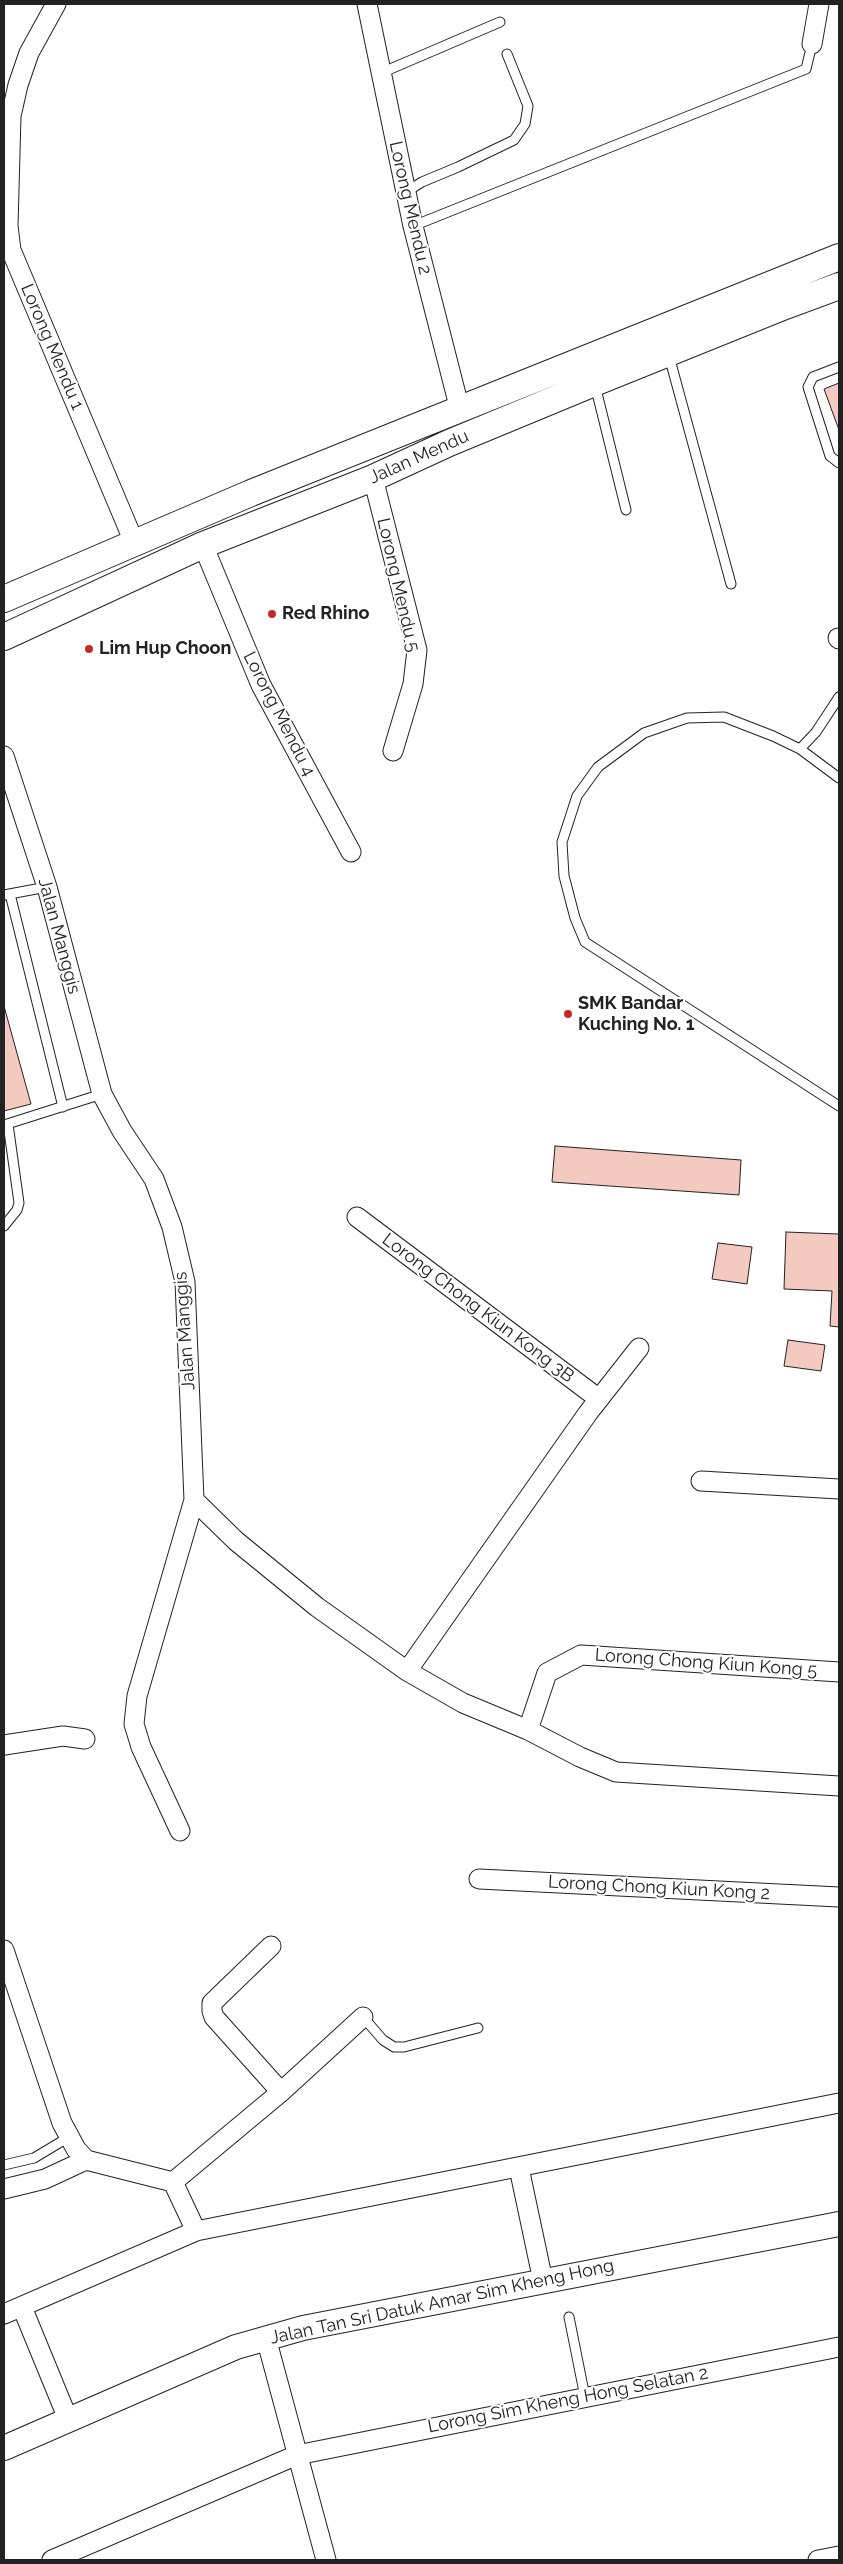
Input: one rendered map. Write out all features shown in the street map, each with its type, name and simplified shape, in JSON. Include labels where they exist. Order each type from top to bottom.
[{"type":"main road","name":"Jalan Mendu","points":[[4,599],[134,542],[839,257]]},
{"type":"main road","name":"Jalan Mendu","points":[[4,637],[203,545],[373,478],[448,443],[594,383],[839,286]]},
{"type":"street","name":"Lorong Mendu 1","points":[[56,4],[29,53],[8,115],[8,226],[11,250],[134,542]]},
{"type":"street","name":"Lorong Mendu 2","points":[[367,4],[413,226],[460,410]]},
{"type":"street","points":[[812,44],[819,4]]},
{"type":"street","name":"Lorong Mendu 5","points":[[373,478],[416,650],[413,684],[393,751]]},
{"type":"street","name":"Lorong Mendu 4","points":[[203,545],[261,685],[351,852]]},
{"type":"street","name":"Jalan Manggis","points":[[4,756],[47,887],[102,1094],[122,1131],[154,1179],[172,1227],[186,1282],[194,1500],[138,1696],[134,1724],[141,1747],[180,1831]]},
{"type":"street","name":"Lorong Chong Kiun Kong 3B","points":[[357,1217],[599,1399]]},
{"type":"street","points":[[407,1671],[599,1399],[639,1348]]},
{"type":"street","points":[[701,1481],[839,1489]]},
{"type":"street","points":[[194,1500],[236,1541],[316,1607],[407,1671],[463,1704],[528,1730],[580,1757],[616,1772],[839,1786]]},
{"type":"street","name":"Lorong Chong Kiun Kong 5","points":[[528,1730],[547,1673],[581,1655],[839,1672]]},
{"type":"street","points":[[4,1745],[63,1736],[85,1739]]},
{"type":"street","name":"Lorong Chong Kiun Kong 2","points":[[480,1879],[839,1897]]},
{"type":"street","points":[[271,1946],[212,2003],[212,2011],[214,2017],[281,2092]]},
{"type":"street","points":[[4,1950],[62,2123],[76,2149],[86,2160],[173,2182]]},
{"type":"street","points":[[173,2182],[281,2092],[362,2017]]},
{"type":"street","points":[[4,2314],[196,2231],[839,2103]]},
{"type":"street","points":[[4,2189],[45,2180],[86,2160]]},
{"type":"street","points":[[519,2168],[543,2280]]},
{"type":"street","points":[[173,2182],[196,2231]]},
{"type":"street","name":"Jalan Tan Sri Datuk Amar Sim Kheng Hong","points":[[4,2448],[236,2347],[303,2328],[839,2224]]},
{"type":"street","points":[[22,2307],[68,2419]]},
{"type":"street","points":[[266,2338],[326,2560]]},
{"type":"street","name":"Lorong Sim Kheng Hong Selatan 2","points":[[52,2560],[297,2455],[839,2347]]},
{"type":"street","points":[[818,2560],[839,2556]]},
{"type":"lane","points":[[380,73],[500,22]]},
{"type":"lane","points":[[413,226],[806,69],[812,44]]},
{"type":"lane","points":[[406,192],[422,182],[514,140],[525,124],[528,106],[507,54]]},
{"type":"lane","points":[[668,353],[731,584]]},
{"type":"lane","points":[[839,367],[813,377],[808,387],[830,456],[839,463]]},
{"type":"lane","points":[[594,383],[626,510]]},
{"type":"lane","points":[[800,748],[816,732],[839,696]]},
{"type":"lane","points":[[839,778],[800,748],[724,717],[687,718],[644,734],[598,767],[577,796],[562,842],[564,876],[574,918],[585,942],[839,1106]]},
{"type":"lane","points":[[47,887],[7,894],[63,1107]]},
{"type":"lane","points":[[4,1226],[17,1210],[19,1203],[6,1125],[102,1094]]},
{"type":"lane","points":[[362,2017],[384,2040],[394,2047],[404,2047],[478,2028]]},
{"type":"lane","points":[[4,2165],[34,2158],[69,2137]]},
{"type":"lane","points":[[569,2317],[585,2397]]},
{"type":"building","points":[[839,383],[839,430],[824,389]]},
{"type":"building","points":[[4,1006],[31,1104],[4,1111]]},
{"type":"building","points":[[555,1146],[741,1160],[739,1195],[552,1182]]},
{"type":"building","points":[[786,1232],[839,1234],[839,1327],[830,1326],[832,1291],[784,1289]]},
{"type":"building","points":[[718,1243],[752,1247],[747,1284],[712,1279]]},
{"type":"building","points":[[788,1340],[825,1345],[821,1371],[784,1366]]},
{"type":"place","name":"Red Rhino","points":[[272,614]]},
{"type":"place","name":"Lim Hup Choon","points":[[89,649]]},
{"type":"place","name":"SMK Bandar Kuching No. 1","points":[[568,1014]]}]
